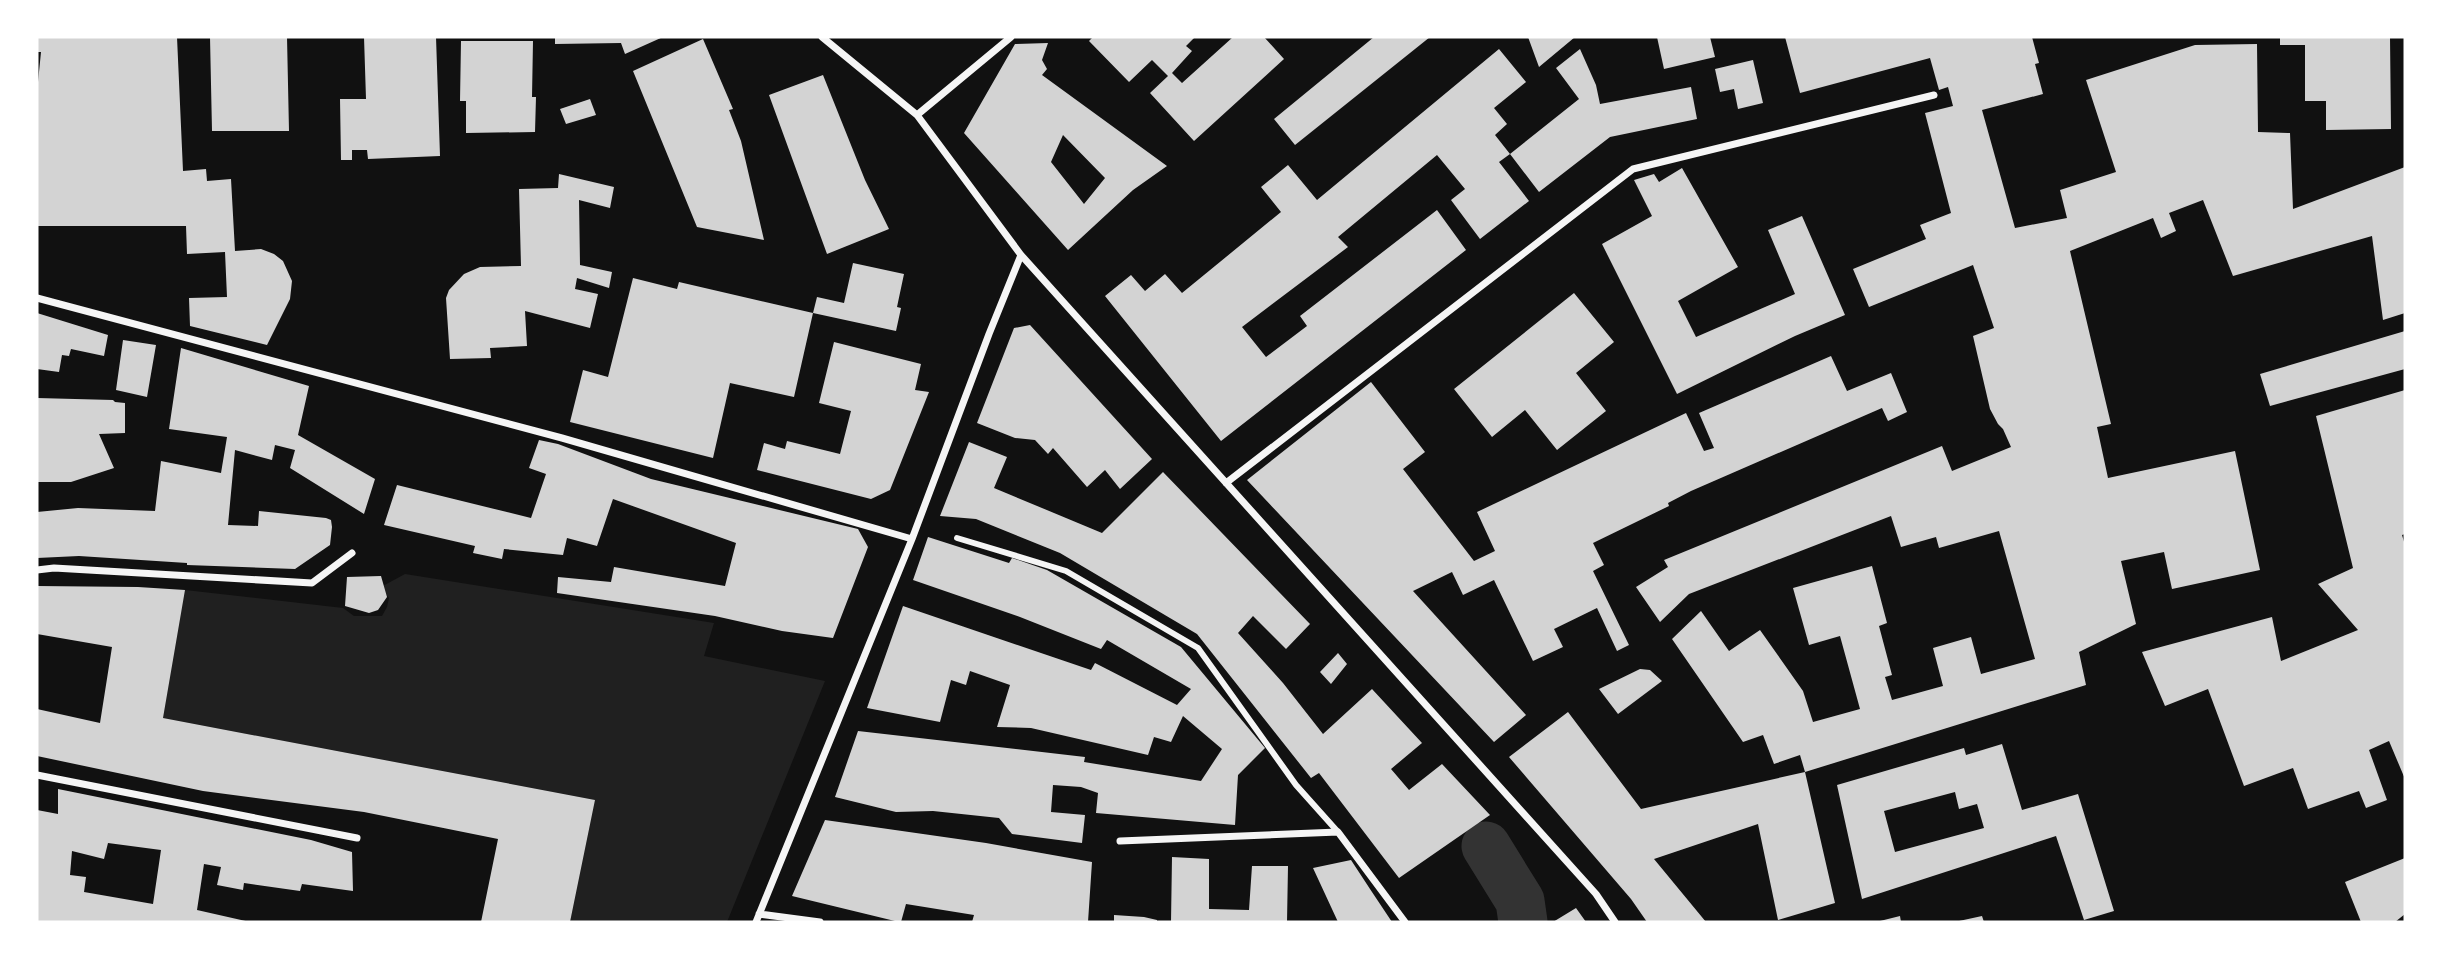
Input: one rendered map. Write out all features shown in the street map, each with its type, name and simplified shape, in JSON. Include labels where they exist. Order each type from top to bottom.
[{"type":"street","points":[[822,37],[917,115],[1021,255],[1586,884],[1615,922]]},
{"type":"street","points":[[917,115],[1011,37]]},
{"type":"street","points":[[1226,483],[1633,169],[1934,95]]},
{"type":"street","points":[[820,922],[758,918],[912,539],[1021,255]]},
{"type":"street","points":[[37,298],[562,438],[912,539]]},
{"type":"street","points":[[957,538],[1066,571],[1198,648],[1296,785],[1338,832],[1405,922]]},
{"type":"street","points":[[37,570],[54,568],[312,583],[352,553]]},
{"type":"street","points":[[37,775],[357,838]]},
{"type":"street","points":[[1120,841],[1338,832]]},
{"type":"shaded area","points":[[405,574],[714,623],[704,656],[825,681],[727,922],[570,922],[595,800],[163,718],[185,590],[343,608],[354,616],[382,616],[389,598],[381,587]]},
{"type":"building","points":[[37,37],[177,37],[183,171],[206,169],[207,181],[231,179],[235,251],[261,249],[274,254],[283,261],[292,281],[290,299],[267,345],[190,326],[189,298],[227,297],[225,252],[187,254],[186,226],[37,226],[37,92],[41,52],[37,52]]},
{"type":"building","points":[[210,37],[287,37],[289,131],[212,131]]},
{"type":"building","points":[[364,37],[436,37],[440,156],[368,159],[367,150],[352,150],[352,160],[341,160],[340,99],[366,99]]},
{"type":"building","points":[[555,37],[663,37],[625,54],[621,43],[555,44]]},
{"type":"building","points":[[1093,37],[1195,37],[1186,46],[1192,51],[1172,73],[1182,83],[1233,37],[1264,37],[1284,59],[1194,141],[1150,93],[1168,76],[1152,60],[1129,82],[1089,41]]},
{"type":"building","points":[[1374,37],[1430,37],[1295,145],[1274,119]]},
{"type":"building","points":[[1528,37],[1575,37],[1539,67]]},
{"type":"building","points":[[1657,37],[1710,37],[1715,57],[1664,69]]},
{"type":"building","points":[[1785,37],[2032,37],[2039,63],[2035,64],[2043,94],[1982,110],[2015,228],[2067,218],[2060,190],[2116,172],[2086,80],[2195,45],[2257,44],[2258,132],[2290,133],[2293,209],[2405,167],[2405,313],[2383,320],[2372,236],[2233,276],[2203,200],[2169,213],[2176,231],[2161,238],[2153,218],[2070,251],[2111,424],[2097,427],[2108,478],[2235,451],[2260,570],[2172,589],[2164,552],[2121,561],[2136,624],[2079,652],[2086,685],[1805,772],[1800,755],[1774,764],[1763,735],[1743,742],[1672,639],[1701,611],[1729,651],[1760,630],[1803,691],[1813,722],[1860,709],[1840,636],[1809,645],[1793,588],[1872,566],[1887,623],[1879,626],[1892,675],[1885,677],[1892,700],[1943,686],[1933,648],[1971,637],[1981,674],[2035,659],[1999,531],[1939,548],[1936,537],[1901,547],[1891,516],[1689,594],[1660,622],[1636,587],[1668,567],[1664,560],[1942,446],[1952,471],[2011,447],[1990,409],[1973,336],[1994,328],[1973,265],[1869,307],[1853,269],[1926,239],[1920,225],[1951,213],[1925,113],[1953,106],[1948,87],[1939,90],[1930,58],[1800,93]]},
{"type":"building","points":[[2280,37],[2390,37],[2391,129],[2326,130],[2326,101],[2305,101],[2305,45],[2280,45]]},
{"type":"building","points":[[703,39],[733,109],[729,110],[741,141],[764,240],[697,227],[633,71]]},
{"type":"building","points":[[461,41],[533,41],[532,97],[536,97],[535,132],[466,133],[466,101],[460,101]]},
{"type":"building","points":[[1048,43],[1042,60],[1047,69],[1042,75],[1167,166],[1133,190],[1068,250],[964,133],[1015,44]],"holes":[[[1063,135],[1105,178],[1084,204],[1051,162]]]},
{"type":"building","points":[[1499,49],[1526,82],[1494,108],[1507,124],[1495,135],[1510,154],[1499,162],[1529,201],[1480,239],[1451,200],[1465,189],[1437,155],[1338,237],[1348,247],[1242,327],[1266,357],[1307,326],[1300,316],[1437,210],[1466,250],[1221,441],[1105,296],[1131,275],[1145,291],[1165,274],[1182,293],[1281,212],[1261,187],[1288,165],[1317,200]]},
{"type":"building","points":[[1580,49],[1596,85],[1600,104],[1691,87],[1697,119],[1610,137],[1539,192],[1510,154],[1579,99],[1556,68]]},
{"type":"building","points":[[1753,60],[1763,103],[1738,109],[1734,89],[1720,92],[1715,69]]},
{"type":"building","points":[[823,75],[865,180],[889,229],[827,254],[769,95]]},
{"type":"building","points":[[590,99],[596,115],[566,124],[560,109]]},
{"type":"building","points":[[1682,168],[1738,267],[1678,301],[1696,337],[1795,294],[1768,230],[1802,216],[1845,315],[1795,336],[1677,394],[1602,244],[1652,216],[1634,180],[1654,174],[1659,182]]},
{"type":"building","points":[[559,174],[614,187],[610,208],[579,200],[580,265],[612,272],[609,288],[577,278],[575,289],[598,294],[590,328],[525,311],[527,346],[490,348],[491,358],[450,359],[446,298],[449,290],[464,274],[480,267],[521,266],[519,189],[558,188]]},
{"type":"building","points":[[853,263],[904,274],[897,307],[901,308],[896,331],[813,313],[817,297],[844,303]]},
{"type":"building","points":[[633,278],[677,289],[679,282],[813,313],[794,397],[730,383],[713,458],[570,422],[583,370],[608,377]]},
{"type":"building","points":[[1574,293],[1614,342],[1576,373],[1606,411],[1557,450],[1525,410],[1492,437],[1454,389]]},
{"type":"building","points":[[37,313],[108,335],[104,356],[71,349],[69,356],[62,355],[59,372],[37,369]]},
{"type":"building","points":[[1030,325],[1152,459],[1120,489],[1105,470],[1087,487],[1053,448],[1048,454],[1035,440],[1015,438],[977,423],[1014,328]]},
{"type":"building","points":[[2405,331],[2405,369],[2270,406],[2260,374]]},
{"type":"building","points":[[123,340],[156,345],[147,397],[116,390]]},
{"type":"building","points":[[834,342],[921,364],[915,390],[929,392],[890,490],[871,499],[757,470],[764,443],[785,449],[787,441],[840,454],[851,411],[819,403]]},
{"type":"building","points":[[181,348],[309,386],[298,435],[375,479],[364,514],[290,468],[295,450],[275,445],[272,460],[235,450],[228,525],[258,526],[259,511],[326,518],[331,520],[330,545],[295,569],[187,565],[79,556],[37,558],[37,512],[78,508],[155,511],[161,461],[221,473],[227,437],[169,429]]},
{"type":"building","points":[[1831,356],[1847,391],[1891,373],[1907,412],[1888,421],[1882,408],[1691,491],[1668,503],[1669,506],[1593,543],[1604,565],[1593,571],[1629,645],[1617,651],[1597,608],[1554,629],[1563,647],[1533,661],[1494,580],[1463,595],[1452,572],[1413,591],[1526,715],[1494,742],[1247,480],[1371,382],[1425,452],[1403,469],[1474,561],[1495,551],[1477,512],[1686,413],[1704,451],[1714,448],[1699,413]]},
{"type":"building","points":[[2405,390],[2405,534],[2402,535],[2405,545],[2405,779],[2389,741],[2369,750],[2387,800],[2366,808],[2359,791],[2308,809],[2293,768],[2244,786],[2208,689],[2165,706],[2142,652],[2272,617],[2281,661],[2358,630],[2318,584],[2353,568],[2316,416]]},
{"type":"building","points":[[37,398],[113,400],[125,403],[125,433],[99,434],[114,468],[71,482],[37,482]]},
{"type":"building","points":[[539,440],[558,444],[651,479],[858,529],[868,547],[833,638],[782,631],[715,616],[557,593],[558,577],[611,582],[614,567],[725,586],[736,543],[613,499],[597,546],[567,538],[563,555],[504,549],[502,559],[473,553],[475,546],[384,525],[397,485],[531,518],[546,474],[529,468]]},
{"type":"building","points":[[969,442],[1007,457],[994,488],[1102,533],[1163,472],[1310,624],[1286,649],[1253,616],[1238,633],[1283,683],[1323,734],[1372,689],[1422,743],[1391,769],[1409,790],[1442,764],[1490,815],[1399,878],[1319,773],[1311,778],[1197,634],[1060,553],[976,519],[940,516]]},
{"type":"building","points":[[928,537],[1009,563],[1012,558],[1047,570],[1181,647],[1265,748],[1238,775],[1235,825],[1096,813],[1098,793],[1081,787],[1053,785],[1051,812],[1085,815],[1082,843],[1012,834],[999,818],[933,811],[896,812],[835,797],[858,731],[1085,757],[1084,762],[1201,781],[1222,749],[1183,716],[1171,742],[1154,737],[1148,755],[1031,728],[997,727],[1010,685],[970,671],[966,685],[951,680],[940,722],[867,708],[903,606],[1091,670],[1095,663],[1177,705],[1191,689],[1107,640],[1101,649],[1020,617],[913,580]]},
{"type":"building","points":[[381,576],[387,597],[378,610],[369,613],[345,606],[347,577]]},
{"type":"building","points":[[37,586],[185,590],[163,718],[595,800],[570,922],[481,922],[498,839],[364,812],[203,791],[37,756],[37,709],[100,723],[112,647],[37,634]]},
{"type":"building","points":[[1338,653],[1347,664],[1331,684],[1320,672]]},
{"type":"building","points":[[1640,669],[1650,670],[1662,681],[1618,714],[1599,689]]},
{"type":"building","points":[[1568,712],[1641,809],[1805,772],[1835,903],[1778,920],[1758,824],[1654,859],[1706,922],[1647,922],[1631,899],[1509,757]]},
{"type":"building","points":[[2002,744],[2022,810],[2078,794],[2114,911],[2084,920],[2056,836],[1862,899],[1837,785],[1964,748],[1966,755]],"holes":[[[1955,792],[1959,809],[1977,804],[1984,828],[1895,852],[1884,811]]]},
{"type":"building","points":[[58,789],[311,840],[352,852],[353,891],[302,884],[300,891],[244,883],[243,890],[217,885],[221,867],[204,864],[197,910],[250,922],[37,922],[37,810],[58,814]],"holes":[[[108,843],[161,850],[153,904],[84,892],[86,877],[70,875],[72,851],[104,859]]]},
{"type":"building","points":[[825,820],[986,843],[1092,862],[1088,922],[972,922],[974,915],[906,904],[899,922],[792,896]]},
{"type":"building","points":[[1172,857],[1209,859],[1209,909],[1249,910],[1252,866],[1288,866],[1287,922],[1171,922]]},
{"type":"building","points":[[2405,858],[2405,914],[2395,922],[2361,922],[2345,882]]},
{"type":"building","points":[[1351,860],[1392,922],[1338,922],[1313,868]]},
{"type":"building","points":[[1576,908],[1586,922],[1553,922]]},
{"type":"building","points":[[1114,915],[1144,917],[1157,922],[1114,922]]},
{"type":"building","points":[[1900,916],[1901,922],[1880,922],[1880,921]]},
{"type":"building","points":[[1982,916],[1984,922],[1959,922],[1959,921]]},
{"type":"waterway","points":[[1486,846],[1520,901],[1523,922]]}]
